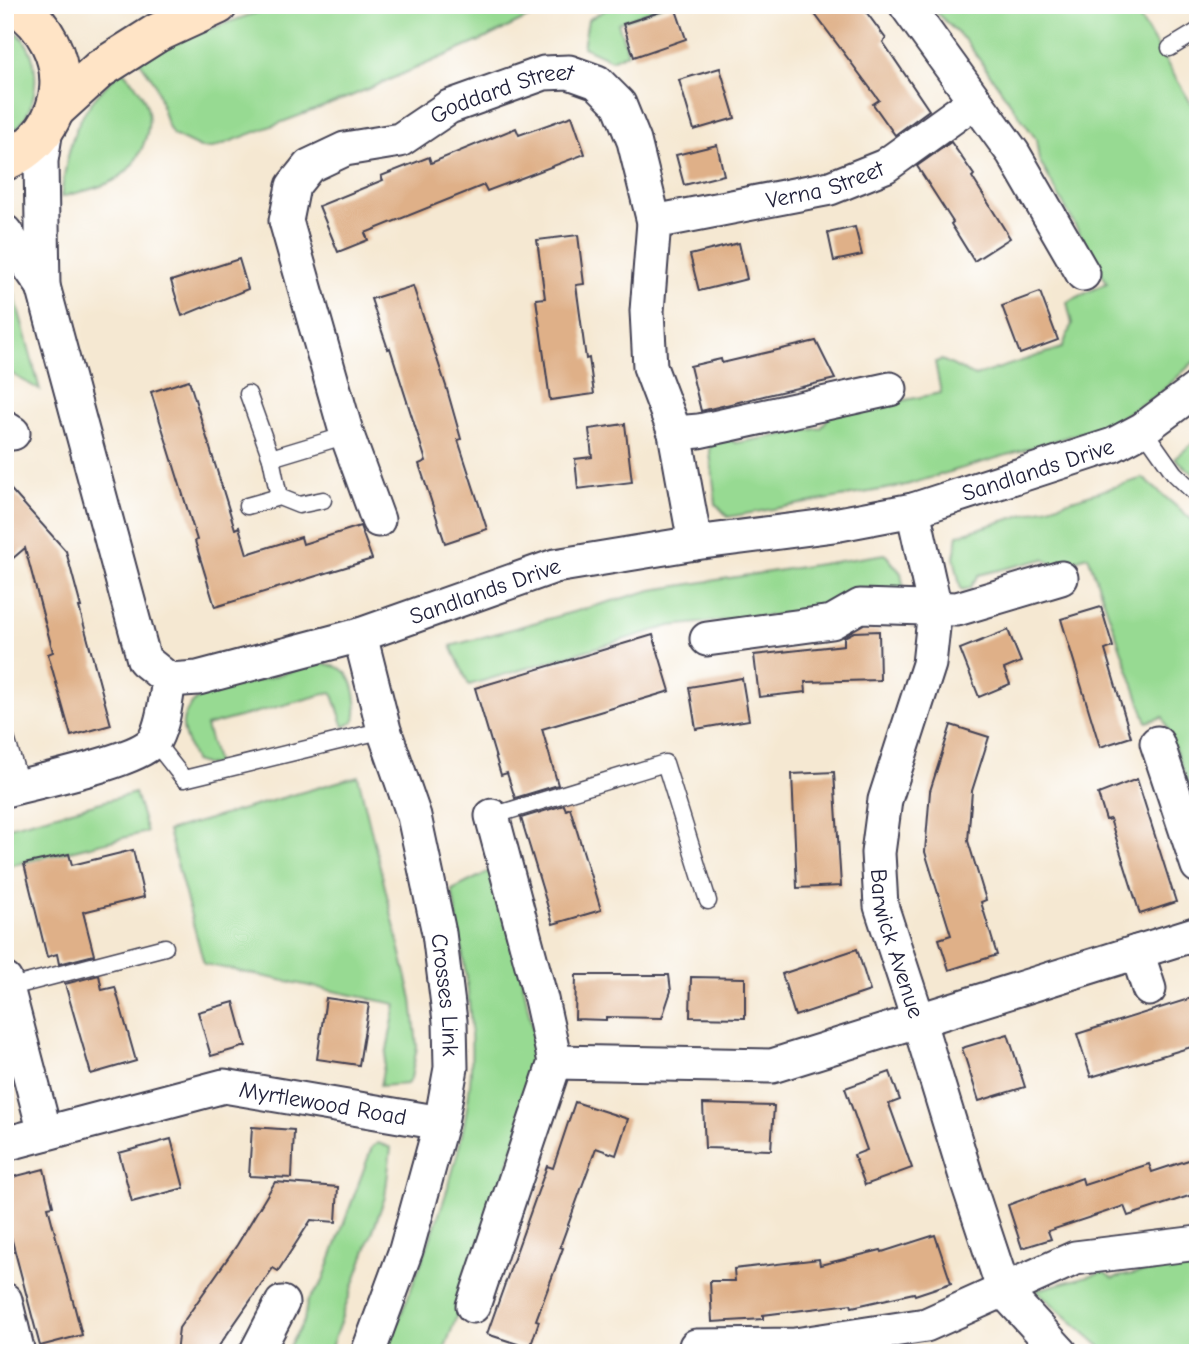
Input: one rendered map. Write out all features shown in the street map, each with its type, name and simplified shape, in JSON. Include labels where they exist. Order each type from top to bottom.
[{"type":"main road","points":[[16,5],[32,16],[48,36],[57,60],[60,85],[50,120]]},
{"type":"main road","points":[[5,161],[22,154],[50,120],[100,69],[158,33],[218,5]]},
{"type":"street","points":[[906,5],[1013,153],[1083,274]]},
{"type":"street","name":"Goddard Street","points":[[377,520],[347,435],[286,221],[293,186],[309,166],[345,149],[400,140],[449,107],[544,73],[569,72],[597,82],[619,104],[634,141],[654,222],[647,311],[650,367],[675,433],[695,543]]},
{"type":"street","name":"Verna Street","points":[[654,222],[830,188],[884,166],[975,101]]},
{"type":"street","points":[[13,788],[130,757],[154,741],[169,680],[144,660],[43,286],[41,161],[50,120]]},
{"type":"street","points":[[5,232],[43,286]]},
{"type":"street","name":"Sandlands Drive","points":[[169,680],[198,678],[360,635],[555,566],[695,543],[834,526],[913,510],[1101,449],[1143,429],[1198,388]]},
{"type":"street","points":[[675,433],[699,431],[890,389]]},
{"type":"street","name":"Barwick Avenue","points":[[913,510],[935,609],[929,664],[885,800],[878,853],[881,906],[1004,1291],[1061,1353]]},
{"type":"street","points":[[707,639],[832,622],[860,606],[957,609],[1062,578]]},
{"type":"street","name":"Crosses Link","points":[[360,635],[384,730],[414,816],[439,933],[450,1021],[451,1068],[441,1123],[406,1250],[368,1353]]},
{"type":"street","points":[[1157,743],[1198,866]]},
{"type":"street","points":[[473,1306],[555,1062],[492,816]]},
{"type":"street","points":[[555,1062],[772,1066],[1198,933]]},
{"type":"street","points":[[1137,952],[1149,989]]},
{"type":"street","points":[[6,984],[45,1133]]},
{"type":"street","name":"Myrtlewood Road","points":[[5,1144],[224,1086],[441,1123]]},
{"type":"street","points":[[696,1346],[795,1345],[926,1325],[1075,1258],[1198,1242]]},
{"type":"street","points":[[5,1300],[18,1353]]},
{"type":"street","points":[[256,1353],[282,1303]]},
{"type":"lane","points":[[1170,48],[1198,31]]},
{"type":"lane","points":[[248,394],[271,458],[279,497]]},
{"type":"lane","points":[[1143,429],[1174,473],[1198,496]]},
{"type":"lane","points":[[271,458],[347,435]]},
{"type":"lane","points":[[247,506],[279,497],[299,505],[323,500]]},
{"type":"lane","points":[[154,741],[184,779],[384,730]]},
{"type":"lane","points":[[5,735],[13,788]]},
{"type":"lane","points":[[492,816],[666,763],[708,901]]},
{"type":"lane","points":[[6,984],[165,947]]},
{"type":"green space","points":[[278,5],[554,5],[482,40],[349,97],[213,148],[200,148],[173,135],[155,83],[137,57]]},
{"type":"green space","points":[[614,5],[664,5],[618,23],[628,53],[611,60],[583,47],[588,20]]},
{"type":"green space","points":[[928,5],[1132,5],[1198,115],[1198,358],[1159,394],[1107,425],[903,486],[728,517],[716,504],[709,444],[726,438],[736,443],[821,428],[830,415],[941,393],[935,362],[942,360],[975,376],[1062,348],[1072,324],[1067,302],[1107,283],[1039,160],[1036,139],[966,41]]},
{"type":"green space","points":[[5,25],[17,33],[31,54],[35,80],[34,94],[25,118],[5,138]]},
{"type":"green space","points":[[122,70],[138,88],[145,101],[148,123],[143,146],[131,166],[113,181],[61,197],[77,126],[94,100]]},
{"type":"green space","points":[[5,283],[14,293],[40,390],[5,370]]},
{"type":"green space","points":[[1198,439],[1198,478],[1175,458]]},
{"type":"green space","points":[[1143,478],[1198,525],[1198,810],[1163,717],[1147,722],[1088,556],[1056,566],[1044,559],[979,575],[970,588],[961,590],[954,557],[958,535]]},
{"type":"green space","points":[[885,554],[901,573],[906,600],[888,589],[852,589],[826,610],[670,626],[469,685],[451,646],[652,590]]},
{"type":"green space","points":[[320,663],[338,667],[350,679],[356,696],[355,720],[344,727],[332,692],[206,726],[217,764],[207,765],[194,761],[184,734],[183,719],[199,697]]},
{"type":"green space","points":[[358,776],[412,999],[417,1047],[411,1078],[407,1084],[380,1086],[396,1004],[204,964],[168,831]]},
{"type":"green space","points":[[135,793],[147,832],[5,867],[5,828]]},
{"type":"green space","points":[[492,870],[517,953],[538,1057],[530,1097],[474,1269],[443,1353],[386,1353],[427,1249],[451,1178],[467,1105],[471,1069],[471,1024],[452,890]]},
{"type":"green space","points":[[378,1143],[391,1148],[385,1197],[329,1353],[285,1353],[304,1321],[307,1302],[322,1283],[372,1147]]},
{"type":"green space","points":[[1198,1251],[1198,1353],[1103,1353],[1102,1348],[1036,1290],[1103,1272],[1113,1278],[1148,1271],[1157,1259]]},
{"type":"building","points":[[808,5],[861,5],[886,39],[883,42],[929,110],[895,135],[873,104],[879,100]]},
{"type":"building","points":[[675,7],[686,39],[634,57],[623,24]]},
{"type":"building","points":[[720,68],[735,118],[694,130],[679,80]]},
{"type":"building","points":[[572,116],[585,154],[487,191],[484,185],[365,233],[368,240],[338,252],[319,206],[383,180],[381,176],[429,157],[431,163],[516,128],[519,135]]},
{"type":"building","points":[[951,142],[974,175],[972,177],[1010,238],[974,261],[917,166]]},
{"type":"building","points":[[717,145],[724,175],[684,185],[676,155]]},
{"type":"building","points":[[855,227],[862,255],[834,261],[828,233]]},
{"type":"building","points":[[578,235],[584,284],[576,285],[586,359],[589,358],[594,394],[550,400],[536,299],[545,298],[537,240]]},
{"type":"building","points":[[739,243],[747,279],[699,291],[690,255]]},
{"type":"building","points":[[239,259],[248,289],[182,316],[171,281]]},
{"type":"building","points":[[413,286],[446,386],[461,439],[458,440],[487,529],[445,543],[419,464],[426,461],[390,348],[388,349],[371,299]]},
{"type":"building","points":[[1040,292],[1058,340],[1020,354],[1002,306]]},
{"type":"building","points":[[816,341],[835,379],[701,411],[690,366],[721,359],[722,363]]},
{"type":"building","points":[[189,380],[235,529],[239,527],[247,554],[301,537],[303,544],[360,526],[372,559],[215,607],[151,392]]},
{"type":"building","points":[[625,424],[632,482],[578,489],[575,459],[592,457],[589,429]]},
{"type":"building","points":[[5,483],[66,551],[111,725],[71,736],[48,654],[53,652],[25,548],[5,565]]},
{"type":"building","points":[[1101,607],[1113,647],[1105,650],[1131,737],[1100,747],[1061,619]]},
{"type":"building","points":[[1008,630],[1021,662],[1004,669],[1010,684],[979,697],[960,649]]},
{"type":"building","points":[[879,631],[880,680],[805,682],[806,692],[759,697],[754,655],[844,645],[844,637],[854,632]]},
{"type":"building","points":[[653,635],[670,691],[542,729],[558,785],[515,798],[507,773],[501,775],[475,688]]},
{"type":"building","points":[[742,678],[749,720],[696,729],[689,687]]},
{"type":"building","points":[[951,725],[989,737],[972,791],[968,841],[986,900],[981,902],[997,955],[949,970],[939,939],[951,935],[925,852],[930,791]]},
{"type":"building","points":[[834,772],[841,886],[797,888],[792,774]]},
{"type":"building","points":[[1137,779],[1176,902],[1140,914],[1110,819],[1106,820],[1098,794]]},
{"type":"building","points":[[564,805],[566,810],[570,808],[601,910],[553,924],[521,818]]},
{"type":"building","points":[[133,850],[144,897],[83,912],[94,955],[59,964],[57,954],[47,957],[24,864],[69,854],[72,865]]},
{"type":"building","points":[[857,949],[870,991],[795,1016],[782,974]]},
{"type":"building","points":[[99,975],[102,990],[115,987],[136,1061],[91,1074],[65,984]]},
{"type":"building","points":[[576,975],[669,975],[671,991],[662,1018],[575,1019]]},
{"type":"building","points":[[691,977],[745,978],[745,1018],[690,1017]]},
{"type":"building","points":[[1198,996],[1198,1045],[1091,1077],[1077,1034]]},
{"type":"building","points":[[326,998],[369,1004],[359,1065],[317,1059]]},
{"type":"building","points":[[234,1002],[246,1046],[211,1056],[198,1012]]},
{"type":"building","points":[[1008,1034],[1025,1087],[979,1101],[962,1048]]},
{"type":"building","points":[[890,1072],[900,1100],[889,1104],[912,1168],[865,1185],[854,1155],[867,1150],[845,1088]]},
{"type":"building","points":[[575,1102],[628,1119],[616,1155],[596,1148],[560,1247],[563,1248],[536,1320],[539,1321],[530,1348],[487,1334],[547,1166],[553,1168]]},
{"type":"building","points":[[703,1104],[774,1106],[771,1150],[705,1148]]},
{"type":"building","points":[[252,1127],[294,1130],[292,1178],[249,1176]]},
{"type":"building","points":[[171,1139],[184,1188],[132,1202],[119,1153]]},
{"type":"building","points":[[1198,1157],[1198,1193],[1128,1216],[1124,1206],[1048,1231],[1051,1239],[1022,1248],[1008,1205],[1082,1178],[1084,1185],[1149,1164],[1152,1172]]},
{"type":"building","points":[[44,1169],[53,1206],[48,1207],[82,1335],[40,1346],[5,1214],[5,1179]]},
{"type":"building","points":[[275,1182],[338,1187],[336,1222],[311,1220],[278,1271],[273,1268],[214,1353],[176,1353],[179,1328],[237,1245]]},
{"type":"building","points":[[935,1235],[951,1283],[915,1295],[914,1293],[852,1307],[851,1304],[763,1315],[763,1319],[712,1322],[710,1281],[735,1281],[734,1269],[819,1259],[820,1265],[881,1250],[882,1252]]}]
